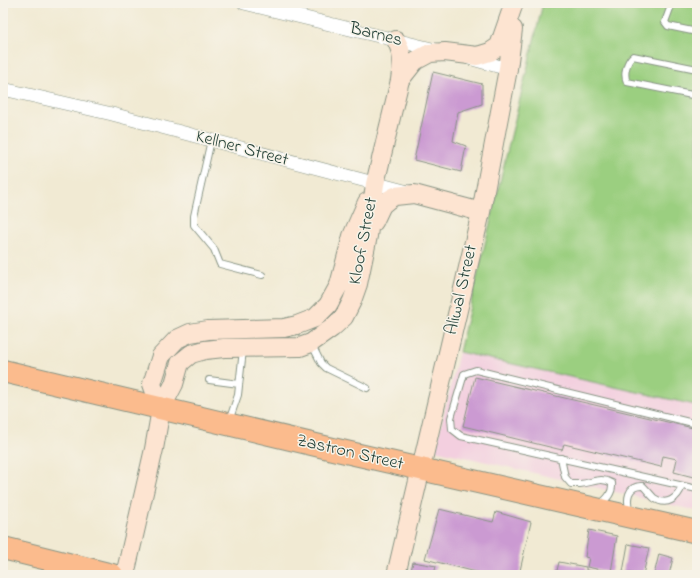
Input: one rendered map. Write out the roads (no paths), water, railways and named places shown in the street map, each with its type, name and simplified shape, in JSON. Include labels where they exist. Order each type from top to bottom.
[{"type":"highway","name":"Zastron Street","points":[[3,371],[697,532]]},
{"type":"highway","points":[[3,548],[112,575]]},
{"type":"main road","points":[[400,80],[415,61],[430,53],[445,52],[477,56],[490,52],[499,46],[515,3]]},
{"type":"main road","name":"Aliwal Street","points":[[396,575],[481,212],[508,69],[515,3]]},
{"type":"main road","points":[[375,184],[400,80],[402,62],[401,50],[396,40]]},
{"type":"main road","name":"Kloof Street","points":[[162,409],[174,384],[180,364],[191,354],[205,350],[300,347],[311,343],[332,328],[344,317],[358,284],[368,236],[375,184]]},
{"type":"main road","name":"Kloof Street","points":[[162,409],[152,384],[161,356],[177,339],[190,333],[208,330],[284,328],[315,318],[328,305],[339,285],[352,236],[375,184]]},
{"type":"main road","points":[[368,236],[382,205],[395,196],[414,194]]},
{"type":"main road","name":"Kellner Street","points":[[414,194],[481,212]]},
{"type":"main road","points":[[125,575],[162,409]]},
{"type":"street","name":"Barnes","points":[[244,3],[445,52],[508,69]]},
{"type":"street","name":"Kellner Street","points":[[3,89],[112,114],[414,194]]},
{"type":"lane","points":[[672,3],[665,22],[666,24],[668,26],[697,32]]},
{"type":"lane","points":[[697,69],[633,56],[629,59],[625,76],[627,82],[697,96]]},
{"type":"lane","points":[[211,140],[194,216],[194,225],[214,249],[220,264],[262,275]]},
{"type":"lane","points":[[311,343],[321,363],[326,368],[367,388]]},
{"type":"lane","points":[[228,424],[238,395],[244,348]]},
{"type":"lane","points":[[697,424],[476,370],[464,374],[451,418],[452,429],[461,436],[697,489]]},
{"type":"lane","points":[[208,380],[239,384]]},
{"type":"lane","points":[[561,458],[565,477],[571,484],[580,484],[598,480],[606,480],[612,483],[612,488],[608,498],[595,509]]},
{"type":"lane","points":[[632,517],[628,506],[629,494],[632,488],[637,485],[643,486],[656,499],[667,501],[675,498],[680,492],[682,486]]}]
